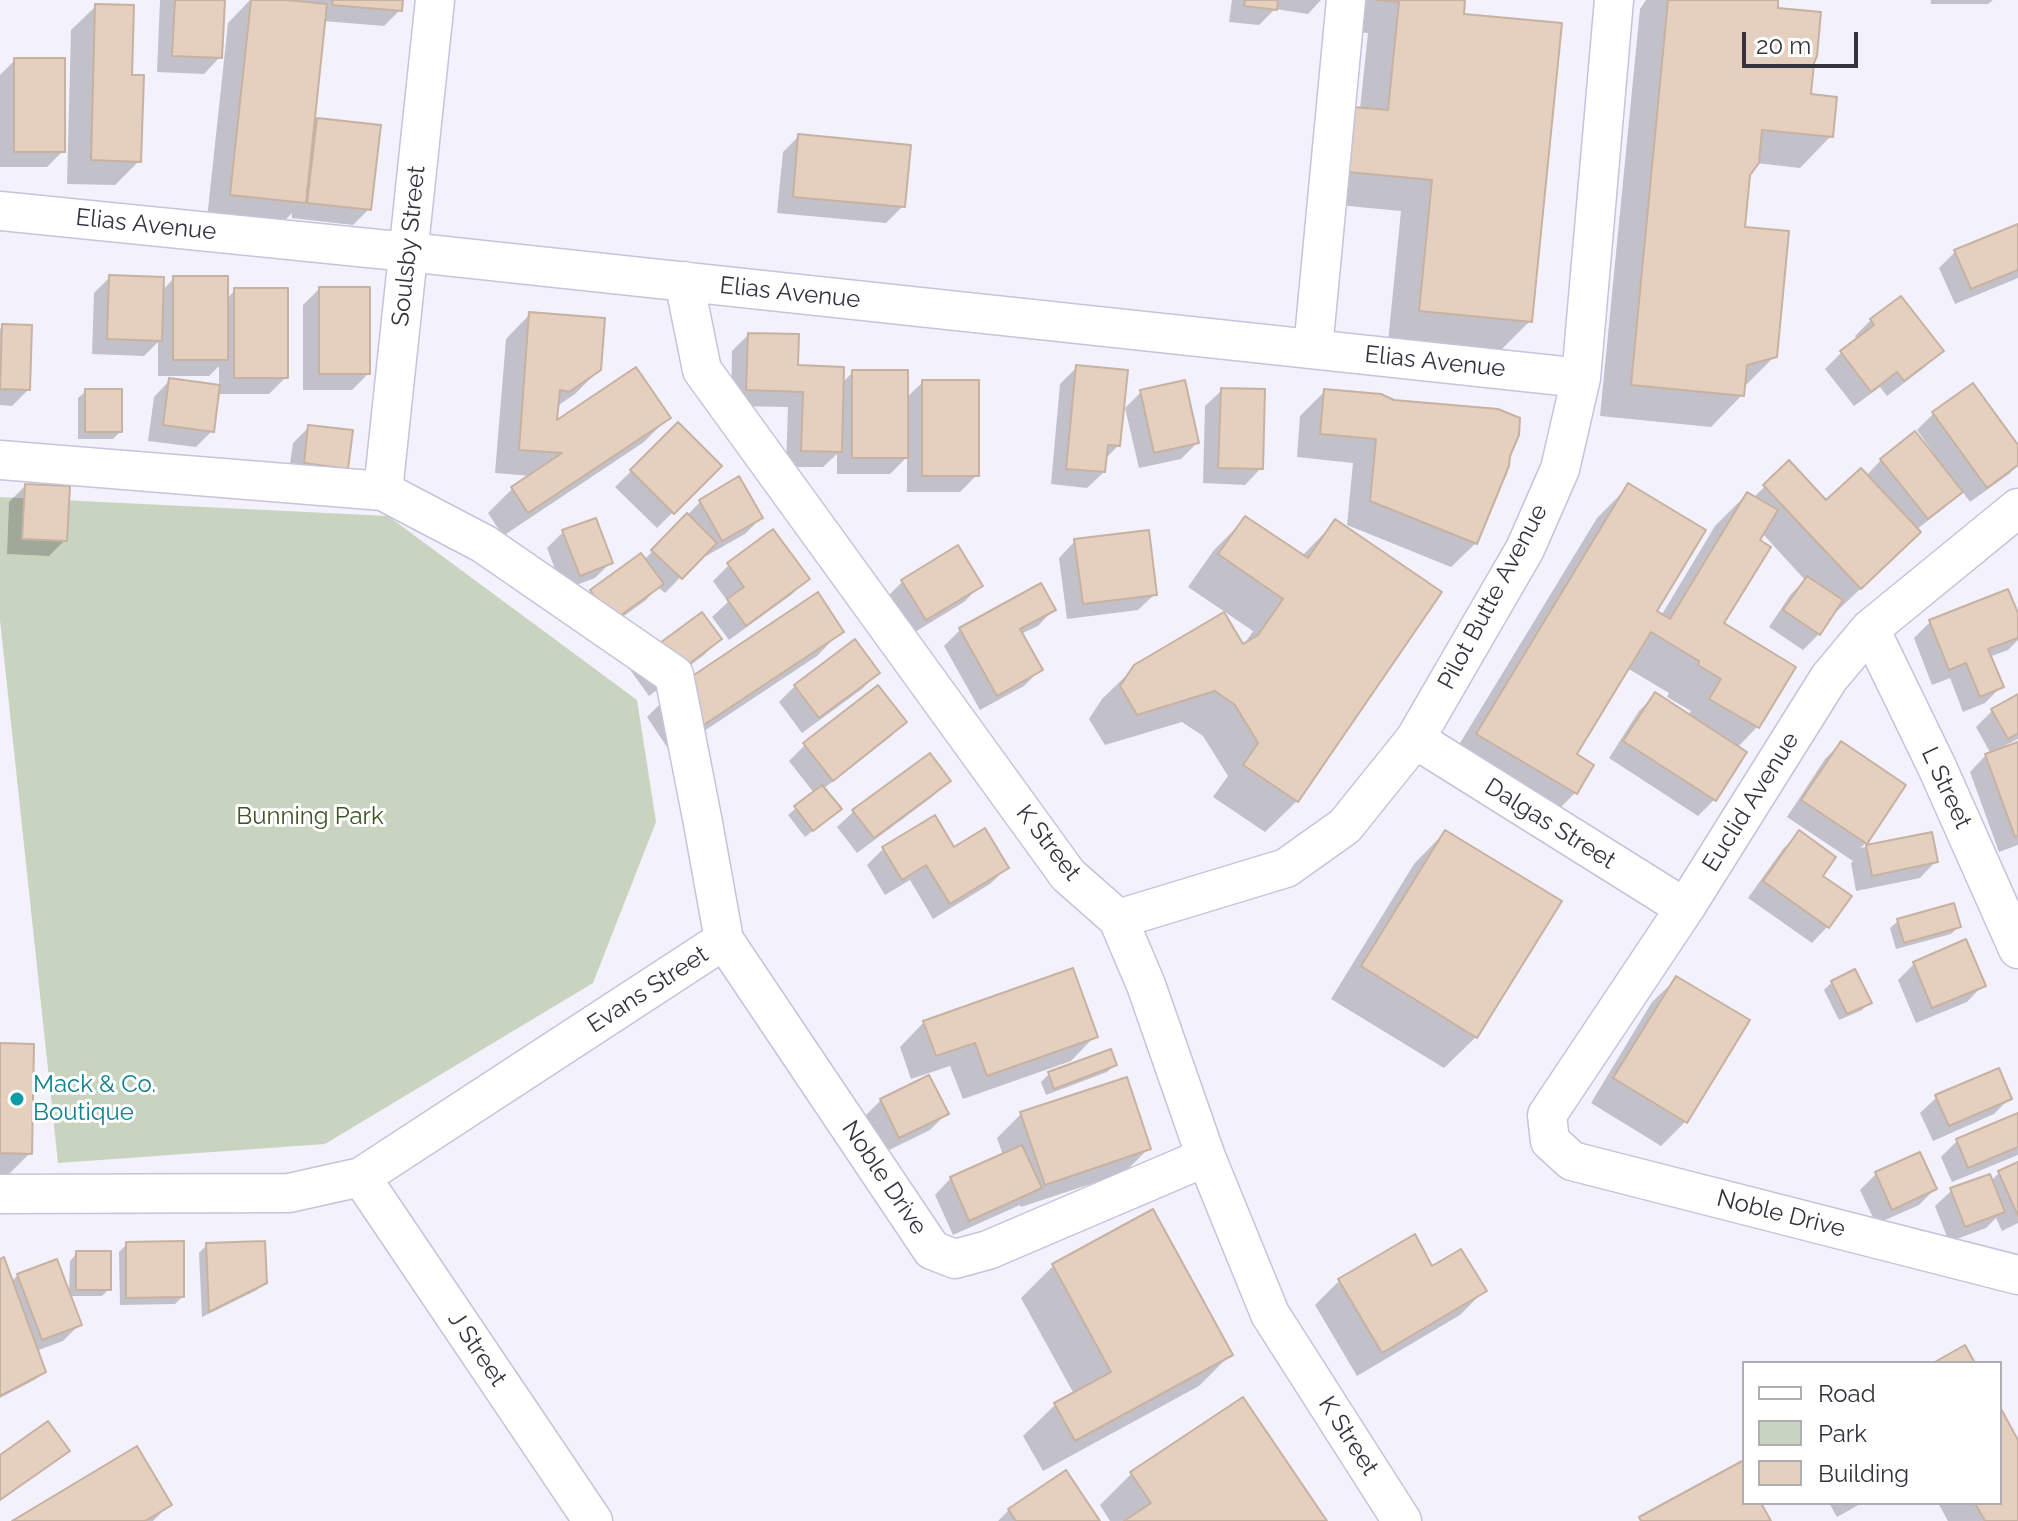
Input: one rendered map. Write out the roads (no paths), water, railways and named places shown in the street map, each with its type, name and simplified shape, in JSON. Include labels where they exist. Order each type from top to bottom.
[{"type":"street","name":"Soulsby Street","points":[[383,491],[435,0]]},
{"type":"street","points":[[1313,349],[1346,0]]},
{"type":"street","name":"Pilot Butte Avenue","points":[[1118,919],[1286,868],[1345,826],[1415,739],[1525,549],[1560,469],[1581,378],[1614,0]]},
{"type":"street","name":"Elias Avenue","points":[[0,211],[1581,378]]},
{"type":"street","name":"K Street","points":[[684,281],[702,370],[1068,875],[1118,919],[1146,985],[1206,1157],[1270,1314],[1402,1521]]},
{"type":"street","points":[[0,460],[383,491]]},
{"type":"street","name":"Evans Street","points":[[0,1194],[289,1193],[361,1177],[724,940],[674,675],[484,544],[383,491]]},
{"type":"street","name":"Euclid Avenue","points":[[1550,1141],[1547,1115],[1685,908],[1829,678],[1870,629],[2018,508]]},
{"type":"street","name":"L Street","points":[[1870,629],[1937,767],[2018,949]]},
{"type":"street","name":"Dalgas Street","points":[[1415,739],[1685,908]]},
{"type":"street","name":"Noble Drive","points":[[724,940],[932,1250],[955,1259],[988,1250],[1206,1157]]},
{"type":"street","name":"Noble Drive","points":[[1550,1141],[1572,1161],[2018,1275]]},
{"type":"street","name":"J Street","points":[[361,1177],[593,1521]]},
{"type":"place","name":"Mack & Co. Boutique","points":[[17,1099]]},
{"type":"park label","name":"Bunning Park","points":[[310,817]]}]
